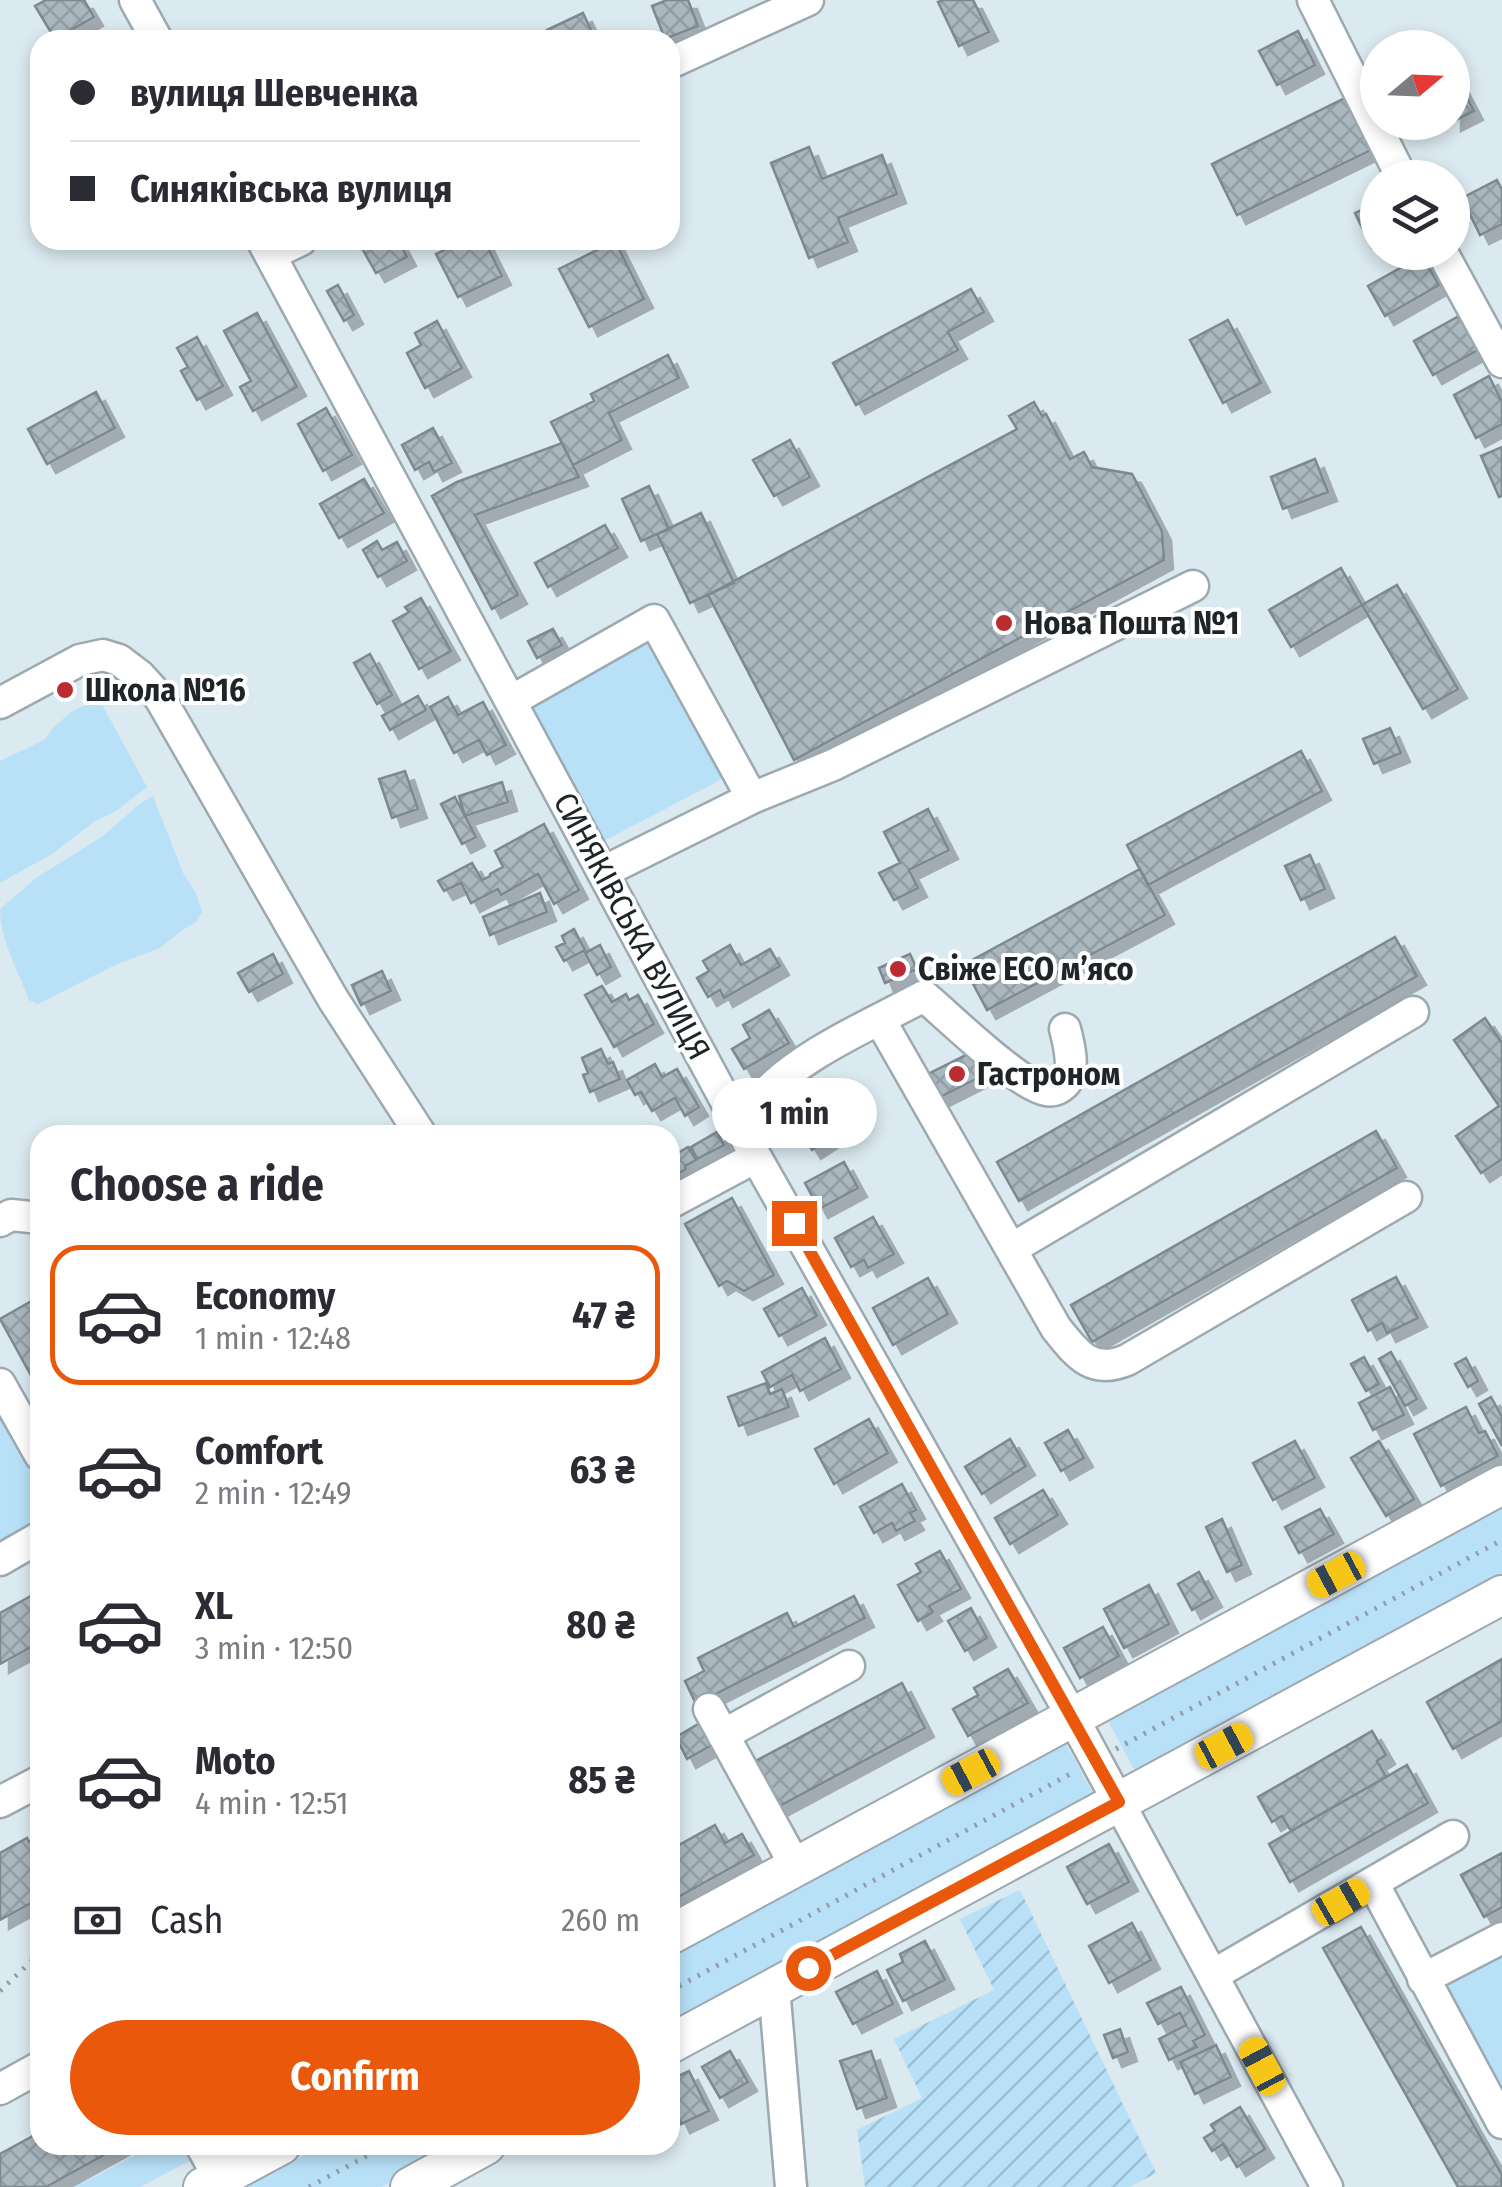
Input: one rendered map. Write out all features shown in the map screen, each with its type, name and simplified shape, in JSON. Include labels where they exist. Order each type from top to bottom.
[{"type":"main road","points":[[680,1930],[1502,1485]]},
{"type":"main road","points":[[680,2039],[1502,1595]]},
{"type":"main road","points":[[211,2183],[263,2155]]},
{"type":"main road","points":[[410,2187],[468,2155]]},
{"type":"street","points":[[136,0],[152,30]]},
{"type":"street","points":[[680,58],[808,0]]},
{"type":"street","points":[[1313,0],[1393,160]]},
{"type":"street","name":"СИНЯКІВСЬКА ВУЛИЦЯ","points":[[267,250],[756,1156],[1074,1718],[1327,2187]]},
{"type":"street","points":[[1452,270],[1502,362]]},
{"type":"street","points":[[603,872],[752,798],[834,765],[1193,586]]},
{"type":"street","points":[[511,701],[654,620],[752,798]]},
{"type":"street","points":[[0,703],[80,660],[103,655],[119,660],[140,676],[160,698],[333,1000],[414,1125]]},
{"type":"street","points":[[740,1126],[757,1102],[805,1060],[924,996],[1015,1074],[1052,1091],[1063,1086],[1069,1077],[1070,1047],[1065,1029]]},
{"type":"street","points":[[1010,1249],[1412,1012]]},
{"type":"street","points":[[880,1020],[1056,1328],[1076,1353],[1090,1362],[1114,1365],[1406,1198]]},
{"type":"street","points":[[680,1198],[756,1156]]},
{"type":"street","points":[[0,1221],[11,1216],[30,1217]]},
{"type":"street","points":[[0,1384],[30,1437]]},
{"type":"street","points":[[0,1560],[30,1543]]},
{"type":"street","points":[[796,1867],[716,1722],[849,1666]]},
{"type":"street","points":[[0,1802],[30,1786]]},
{"type":"street","points":[[1212,1975],[1454,1836]]},
{"type":"street","points":[[1373,1883],[1502,2123]]},
{"type":"street","points":[[1424,1979],[1502,1938]]},
{"type":"street","points":[[774,1987],[791,2187]]},
{"type":"street","points":[[0,2089],[30,2072]]},
{"type":"street","points":[[204,2155],[211,2183]]},
{"type":"path","points":[[0,1991],[30,1963]]},
{"type":"path","points":[[310,2187],[369,2155]]},
{"type":"shaded area","points":[[650,642],[722,779],[600,843],[528,707]]},
{"type":"shaded area","points":[[99,699],[147,787],[52,854],[0,883],[0,761],[44,740],[71,712]]},
{"type":"shaded area","points":[[153,796],[183,873],[196,893],[202,912],[196,922],[160,948],[115,965],[38,1004],[29,1000],[6,944],[0,909],[36,878],[103,836]]},
{"type":"shaded area","points":[[0,1401],[30,1453],[30,1536],[0,1553]]},
{"type":"shaded area","points":[[1502,1506],[1502,1584],[1140,1780],[1108,1721]]},
{"type":"shaded area","points":[[1066,1744],[1098,1803],[680,2027],[680,1953]]},
{"type":"shaded area","points":[[1020,1890],[1156,2173],[1130,2187],[865,2187],[857,2130],[922,2098],[894,2039],[994,1990],[960,1919]]},
{"type":"shaded area","points":[[1502,1949],[1502,2086],[1444,1981]]},
{"type":"shaded area","points":[[135,2155],[191,2155],[193,2159],[140,2187],[76,2187]]},
{"type":"shaded area","points":[[304,2155],[440,2155],[381,2187],[245,2187]]},
{"type":"building","points":[[46,0],[84,0],[94,17],[71,30],[50,30],[35,6]]},
{"type":"building","points":[[667,0],[688,0],[698,26],[680,33],[680,30],[661,30],[652,6]]},
{"type":"building","points":[[973,0],[989,32],[959,46],[938,2]]},
{"type":"building","points":[[583,13],[591,30],[547,30]]},
{"type":"building","points":[[1298,31],[1315,65],[1277,85],[1259,51]]},
{"type":"building","points":[[1345,98],[1360,128],[1360,140],[1366,140],[1371,150],[1237,215],[1212,164]]},
{"type":"building","points":[[809,147],[822,179],[882,155],[897,194],[838,218],[848,242],[809,258],[771,163]]},
{"type":"building","points":[[1497,180],[1502,190],[1502,224],[1480,235],[1470,214],[1470,194]]},
{"type":"building","points":[[363,250],[403,250],[407,257],[376,273]]},
{"type":"building","points":[[444,250],[489,250],[502,276],[458,297],[436,254]]},
{"type":"building","points":[[597,250],[620,250],[644,299],[589,327],[559,269]]},
{"type":"building","points":[[1397,270],[1430,270],[1439,285],[1385,316],[1368,286]]},
{"type":"building","points":[[338,285],[354,315],[344,321],[327,291]]},
{"type":"building","points":[[971,289],[984,312],[948,332],[958,350],[856,405],[833,363]]},
{"type":"building","points":[[257,313],[297,387],[253,411],[240,387],[251,381],[224,331]]},
{"type":"building","points":[[1459,316],[1478,350],[1433,375],[1414,341]]},
{"type":"building","points":[[1228,320],[1261,383],[1223,403],[1190,340]]},
{"type":"building","points":[[437,321],[462,368],[425,388],[407,353],[421,345],[415,333]]},
{"type":"building","points":[[197,337],[223,386],[197,400],[181,371],[188,367],[177,348]]},
{"type":"building","points":[[668,355],[679,378],[609,413],[622,440],[573,465],[551,422],[594,401],[591,394]]},
{"type":"building","points":[[1489,376],[1502,402],[1502,424],[1476,438],[1454,395]]},
{"type":"building","points":[[96,392],[115,428],[47,464],[28,429]]},
{"type":"building","points":[[1034,402],[1042,416],[1046,414],[1070,459],[1084,452],[1092,467],[1132,474],[1162,531],[1164,560],[794,760],[708,595],[1017,429],[1009,416]]},
{"type":"building","points":[[326,408],[352,455],[323,471],[298,424]]},
{"type":"building","points":[[433,428],[452,463],[434,472],[429,462],[415,470],[402,445]]},
{"type":"building","points":[[790,440],[810,477],[774,496],[753,460]]},
{"type":"building","points":[[562,443],[579,477],[475,515],[518,595],[492,609],[432,496],[457,482]]},
{"type":"building","points":[[1502,447],[1502,496],[1499,497],[1481,456]]},
{"type":"building","points":[[1315,459],[1328,492],[1283,509],[1271,477]]},
{"type":"building","points":[[364,479],[384,513],[339,538],[320,504]]},
{"type":"building","points":[[649,486],[669,529],[641,541],[622,499]]},
{"type":"building","points":[[701,513],[734,583],[690,603],[657,534]]},
{"type":"building","points":[[605,525],[618,548],[548,587],[535,563]]},
{"type":"building","points":[[377,541],[382,550],[397,542],[407,561],[378,577],[363,550]]},
{"type":"building","points":[[1341,568],[1362,605],[1291,647],[1269,610]]},
{"type":"building","points":[[1397,585],[1458,689],[1423,709],[1362,605]]},
{"type":"building","points":[[421,598],[451,651],[419,669],[393,621],[409,612],[405,607]]},
{"type":"building","points":[[553,629],[562,645],[537,658],[528,641]]},
{"type":"building","points":[[370,654],[392,695],[377,704],[354,663]]},
{"type":"building","points":[[418,696],[426,710],[390,730],[382,716]]},
{"type":"building","points":[[448,697],[458,715],[483,702],[506,745],[487,755],[479,740],[454,753],[430,707]]},
{"type":"building","points":[[1390,728],[1401,753],[1374,764],[1363,739]]},
{"type":"building","points":[[1301,751],[1322,791],[1148,885],[1127,845]]},
{"type":"building","points":[[405,771],[418,809],[392,818],[379,779]]},
{"type":"building","points":[[502,782],[508,802],[465,816],[459,796]]},
{"type":"building","points":[[455,797],[476,837],[462,844],[441,804]]},
{"type":"building","points":[[928,809],[949,850],[909,870],[918,888],[894,900],[879,873],[900,863],[884,832]]},
{"type":"building","points":[[544,824],[579,890],[554,904],[538,874],[501,895],[498,889],[471,903],[461,883],[444,891],[438,881],[472,863],[482,880],[490,876],[503,867],[495,851]]},
{"type":"building","points":[[1310,855],[1325,889],[1301,900],[1285,866]]},
{"type":"building","points":[[1140,869],[1165,915],[987,1010],[963,965]]},
{"type":"building","points":[[540,893],[547,912],[490,935],[483,917]]},
{"type":"building","points":[[574,929],[585,950],[564,961],[556,947],[565,943],[562,936]]},
{"type":"building","points":[[1395,937],[1417,976],[1019,1201],[997,1162]]},
{"type":"building","points":[[600,945],[611,967],[597,975],[585,953]]},
{"type":"building","points":[[730,945],[741,965],[770,949],[780,966],[724,998],[720,990],[708,997],[697,978],[709,971],[703,961]]},
{"type":"building","points":[[273,954],[283,974],[249,992],[238,973]]},
{"type":"building","name":"Свіже ECO м’ясо","points":[[910,954],[917,969],[885,983],[879,968]]},
{"type":"building","points":[[382,971],[391,991],[361,1005],[352,985]]},
{"type":"building","points":[[602,986],[612,1002],[626,994],[629,1000],[638,995],[654,1024],[614,1047],[585,995]]},
{"type":"building","points":[[769,1010],[789,1043],[744,1069],[732,1049],[750,1038],[743,1025]]},
{"type":"building","points":[[1485,1018],[1502,1043],[1502,1159],[1481,1173],[1456,1136],[1499,1106],[1454,1040]]},
{"type":"building","points":[[601,1049],[608,1064],[613,1062],[620,1079],[590,1092],[582,1058]]},
{"type":"building","name":"Гастроном","points":[[978,1049],[990,1072],[936,1099],[924,1076]]},
{"type":"building","points":[[655,1064],[662,1077],[677,1069],[699,1107],[685,1116],[675,1098],[652,1111],[641,1092],[635,1095],[627,1080]]},
{"type":"building","points":[[811,1104],[817,1114],[825,1109],[835,1127],[826,1132],[830,1138],[812,1150],[791,1116]]},
{"type":"building","points":[[1376,1131],[1397,1168],[1092,1342],[1071,1305]]},
{"type":"building","points":[[717,1132],[724,1145],[697,1159],[691,1147]]},
{"type":"building","points":[[688,1147],[696,1160],[680,1172],[680,1152]]},
{"type":"building","points":[[844,1162],[858,1188],[819,1209],[805,1183]]},
{"type":"building","points":[[732,1198],[774,1275],[744,1291],[727,1281],[719,1286],[685,1224]]},
{"type":"building","points":[[873,1217],[894,1254],[868,1268],[864,1260],[851,1267],[835,1238]]},
{"type":"building","points":[[1396,1277],[1418,1318],[1387,1333],[1382,1323],[1368,1331],[1352,1300]]},
{"type":"building","points":[[928,1278],[948,1314],[893,1345],[873,1308]]},
{"type":"building","points":[[802,1288],[817,1316],[779,1336],[764,1309]]},
{"type":"building","points":[[30,1302],[30,1374],[0,1319]]},
{"type":"building","points":[[825,1338],[841,1369],[800,1391],[792,1375],[770,1387],[762,1372]]},
{"type":"building","points":[[1391,1352],[1417,1399],[1405,1406],[1379,1359]]},
{"type":"building","points":[[1364,1357],[1379,1384],[1366,1391],[1351,1364]]},
{"type":"building","points":[[1466,1358],[1478,1381],[1468,1387],[1455,1364]]},
{"type":"building","points":[[766,1383],[770,1394],[782,1389],[789,1407],[739,1426],[728,1397]]},
{"type":"building","points":[[1390,1387],[1404,1415],[1373,1430],[1359,1403]]},
{"type":"building","points":[[1491,1397],[1502,1417],[1502,1446],[1479,1404]]},
{"type":"building","points":[[1466,1407],[1479,1433],[1485,1431],[1498,1456],[1441,1486],[1414,1434]]},
{"type":"building","points":[[869,1419],[888,1453],[834,1484],[815,1449]]},
{"type":"building","points":[[1068,1430],[1084,1458],[1061,1471],[1045,1443]]},
{"type":"building","points":[[1010,1439],[1026,1466],[982,1494],[965,1467]]},
{"type":"building","points":[[1295,1441],[1315,1478],[1273,1500],[1253,1463]]},
{"type":"building","points":[[1379,1441],[1414,1499],[1386,1516],[1351,1458]]},
{"type":"building","points":[[902,1484],[916,1510],[910,1513],[915,1521],[896,1531],[892,1523],[874,1533],[860,1507]]},
{"type":"building","points":[[1043,1490],[1058,1515],[1010,1544],[995,1518]]},
{"type":"building","points":[[1320,1509],[1334,1534],[1299,1553],[1285,1527]]},
{"type":"building","points":[[1222,1519],[1242,1565],[1227,1572],[1206,1527]]},
{"type":"building","points":[[940,1551],[961,1589],[929,1606],[933,1612],[918,1621],[898,1585],[921,1572],[916,1564]]},
{"type":"building","points":[[1199,1572],[1213,1598],[1192,1610],[1178,1584]]},
{"type":"building","points":[[1149,1585],[1169,1624],[1124,1648],[1104,1609]]},
{"type":"building","points":[[30,1596],[30,1648],[0,1664],[0,1613]]},
{"type":"building","points":[[854,1596],[865,1618],[696,1704],[685,1681],[704,1671],[698,1658],[787,1613],[794,1627]]},
{"type":"building","points":[[971,1608],[987,1638],[965,1651],[948,1621]]},
{"type":"building","points":[[1103,1627],[1119,1656],[1080,1678],[1064,1648]]},
{"type":"building","points":[[1502,1659],[1502,1721],[1453,1749],[1427,1702]]},
{"type":"building","points":[[1008,1669],[1028,1703],[968,1736],[953,1709],[978,1695],[974,1688]]},
{"type":"building","points":[[902,1683],[925,1728],[774,1809],[750,1764]]},
{"type":"building","points":[[700,1723],[712,1745],[687,1759],[680,1735]]},
{"type":"building","points":[[1372,1731],[1386,1755],[1377,1761],[1386,1777],[1291,1831],[1282,1816],[1272,1822],[1258,1797]]},
{"type":"building","points":[[1407,1765],[1428,1803],[1290,1882],[1269,1844]]},
{"type":"building","points":[[715,1825],[725,1843],[742,1834],[754,1855],[680,1896],[680,1844]]},
{"type":"building","points":[[27,1838],[30,1904],[0,1920],[0,1853]]},
{"type":"building","points":[[1109,1844],[1129,1882],[1087,1904],[1067,1867]]},
{"type":"building","points":[[1502,1853],[1502,1907],[1484,1917],[1461,1875]]},
{"type":"building","points":[[1132,1923],[1151,1960],[1109,1983],[1089,1946]]},
{"type":"building","points":[[1361,1927],[1502,2175],[1501,2187],[1458,2187],[1323,1948]]},
{"type":"building","points":[[925,1941],[945,1980],[903,2001],[887,1970],[903,1962],[900,1954]]},
{"type":"building","points":[[877,1971],[893,2004],[853,2024],[836,1992]]},
{"type":"building","points":[[1181,1987],[1205,2035],[1193,2041],[1197,2047],[1169,2060],[1159,2039],[1186,2025],[1180,2013],[1158,2024],[1147,2003]]},
{"type":"building","points":[[1120,2029],[1128,2052],[1113,2058],[1104,2035]]},
{"type":"building","points":[[1216,2045],[1231,2077],[1195,2094],[1180,2062]]},
{"type":"building","points":[[730,2051],[748,2082],[720,2098],[702,2067]]},
{"type":"building","points":[[871,2051],[887,2098],[857,2109],[840,2061]]},
{"type":"building","points":[[689,2071],[709,2111],[681,2124],[680,2122],[680,2075]]},
{"type":"building","points":[[1240,2107],[1265,2149],[1237,2167],[1223,2144],[1212,2151],[1204,2138],[1215,2131],[1211,2125]]},
{"type":"building","points":[[30,2138],[30,2155],[104,2155],[46,2187],[0,2187],[0,2154]]},
{"type":"place","name":"Нова Пошта №1","points":[[1004,623]]},
{"type":"place","name":"Школа №16","points":[[65,690]]},
{"type":"place","name":"Свіже ECO м’ясо","points":[[898,969]]},
{"type":"place","name":"Гастроном","points":[[957,1074]]},
{"type":"route","points":[[794,1223],[1119,1802],[808,1968]]}]
